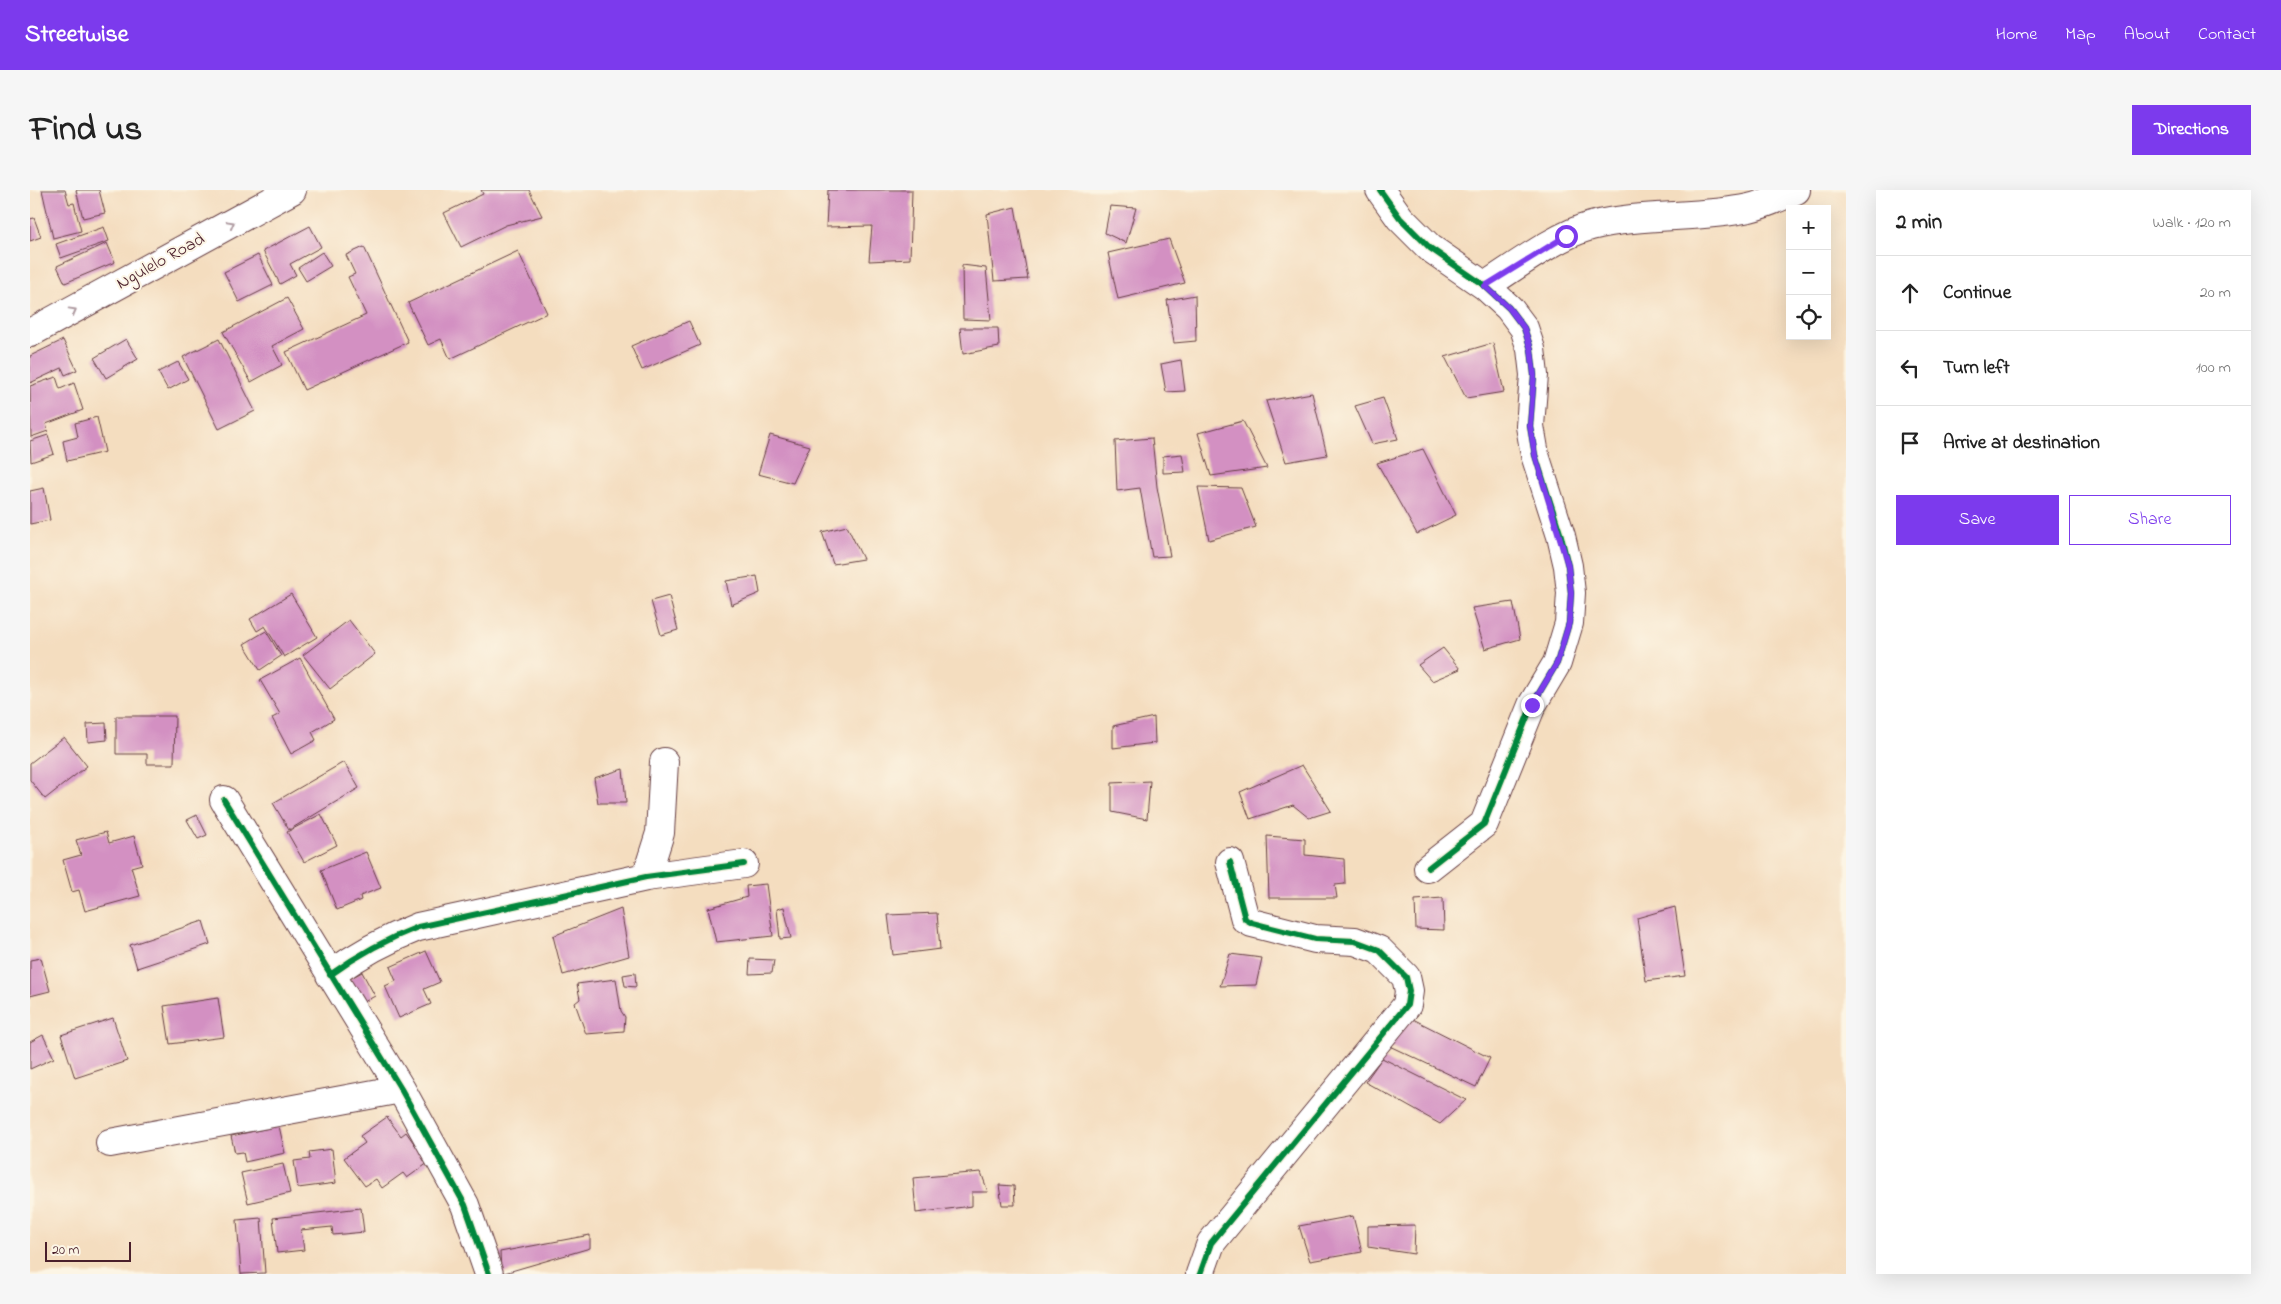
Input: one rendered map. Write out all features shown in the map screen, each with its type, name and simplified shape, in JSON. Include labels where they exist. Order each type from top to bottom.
[{"type":"street","name":"Ngulelo Road","points":[[30,333],[292,190]]},
{"type":"street","points":[[1380,190],[1400,218],[1430,248],[1485,286],[1509,308],[1524,328],[1531,349],[1534,375],[1530,426],[1535,455],[1568,566],[1571,593],[1569,623],[1557,663],[1532,705],[1484,824],[1428,868]]},
{"type":"street","points":[[1485,286],[1566,236],[1590,226],[1613,222],[1732,211],[1774,200],[1796,190]]},
{"type":"street","points":[[646,877],[660,833],[664,762]]},
{"type":"street","points":[[224,800],[401,1089],[465,1206],[490,1274]]},
{"type":"street","points":[[1200,1274],[1211,1243],[1261,1185],[1407,1006],[1409,991],[1406,977],[1379,950],[1355,941],[1316,939],[1252,923],[1245,919],[1230,862]]},
{"type":"street","points":[[330,975],[384,940],[418,927],[646,877],[744,864]]},
{"type":"street","points":[[110,1143],[401,1089]]},
{"type":"building","points":[[42,190],[65,190],[69,204],[74,203],[81,231],[53,238]]},
{"type":"building","points":[[76,190],[99,190],[105,213],[83,218]]},
{"type":"building","points":[[481,190],[529,190],[542,216],[506,225],[461,247],[444,213],[483,194]]},
{"type":"building","points":[[828,190],[912,190],[910,259],[869,261],[872,226],[826,227]]},
{"type":"building","points":[[1110,206],[1136,208],[1126,243],[1105,233]]},
{"type":"building","points":[[1015,207],[1028,279],[994,281],[987,214]]},
{"type":"building","points":[[34,218],[41,237],[30,241],[30,219]]},
{"type":"building","points":[[310,226],[321,247],[290,264],[296,275],[280,284],[263,251]]},
{"type":"building","points":[[104,227],[109,241],[61,258],[56,244]]},
{"type":"building","points":[[1169,239],[1185,283],[1118,299],[1108,253]]},
{"type":"building","points":[[107,243],[115,262],[65,283],[57,266]]},
{"type":"building","points":[[364,247],[408,342],[304,390],[286,352],[366,315],[348,277],[355,274],[346,255]]},
{"type":"building","points":[[518,251],[547,313],[450,359],[441,339],[428,345],[408,303]]},
{"type":"building","points":[[322,252],[331,266],[306,281],[298,268]]},
{"type":"building","points":[[258,255],[273,285],[239,302],[224,272]]},
{"type":"building","points":[[962,265],[986,268],[991,320],[963,319]]},
{"type":"building","points":[[1195,295],[1196,341],[1174,343],[1167,300]]},
{"type":"building","points":[[287,298],[304,329],[272,346],[282,365],[251,382],[223,332]]},
{"type":"building","points":[[689,321],[700,345],[642,370],[631,346]]},
{"type":"building","points":[[960,328],[998,328],[999,347],[963,354]]},
{"type":"building","points":[[126,339],[138,359],[106,378],[94,358]]},
{"type":"building","points":[[219,339],[255,411],[219,429],[183,357]]},
{"type":"building","points":[[63,340],[77,370],[65,375],[62,368],[30,383],[30,356]]},
{"type":"building","points":[[1493,343],[1504,392],[1466,398],[1445,357]]},
{"type":"building","points":[[1181,360],[1185,391],[1166,392],[1161,364]]},
{"type":"building","points":[[178,362],[188,379],[168,390],[158,372]]},
{"type":"building","points":[[56,377],[60,389],[74,383],[83,410],[46,424],[48,431],[31,437],[30,386]]},
{"type":"building","points":[[1312,393],[1327,455],[1286,462],[1266,401]]},
{"type":"building","points":[[1383,398],[1398,439],[1372,444],[1355,406]]},
{"type":"building","points":[[97,417],[105,452],[67,461],[63,441],[78,437],[75,423]]},
{"type":"building","points":[[1243,421],[1267,468],[1211,476],[1198,433]]},
{"type":"building","points":[[48,435],[54,454],[31,462],[30,441]]},
{"type":"building","points":[[770,435],[810,446],[793,483],[758,474]]},
{"type":"building","points":[[1152,438],[1157,487],[1170,556],[1152,557],[1140,488],[1117,491],[1115,441]]},
{"type":"building","points":[[1423,449],[1456,515],[1417,534],[1377,463]]},
{"type":"building","points":[[1182,454],[1185,472],[1163,473],[1163,456]]},
{"type":"building","points":[[1198,487],[1241,488],[1256,527],[1209,540]]},
{"type":"building","points":[[44,488],[50,520],[30,524],[30,491]]},
{"type":"building","points":[[847,526],[863,559],[833,564],[822,532]]},
{"type":"building","points":[[757,576],[760,593],[731,605],[726,581]]},
{"type":"building","points":[[291,594],[317,637],[284,657],[265,626],[257,631],[250,619]]},
{"type":"building","points":[[669,596],[678,630],[661,635],[651,601]]},
{"type":"building","points":[[1513,602],[1520,639],[1485,649],[1472,608]]},
{"type":"building","points":[[349,620],[375,654],[330,689],[303,655]]},
{"type":"building","points":[[266,631],[281,656],[260,670],[244,644]]},
{"type":"building","points":[[1443,648],[1460,669],[1432,681],[1418,665]]},
{"type":"building","points":[[300,658],[334,719],[312,732],[316,740],[291,754],[272,718],[280,714],[260,680]]},
{"type":"building","points":[[116,716],[175,716],[174,764],[147,764],[147,754],[116,754]]},
{"type":"building","points":[[1154,717],[1155,743],[1113,748],[1113,726]]},
{"type":"building","points":[[106,723],[107,740],[88,742],[87,724]]},
{"type":"building","points":[[64,737],[87,766],[45,799],[30,780],[30,763]]},
{"type":"building","points":[[344,762],[359,788],[289,830],[273,803]]},
{"type":"building","points":[[1302,765],[1331,811],[1309,818],[1293,805],[1250,819],[1240,792]]},
{"type":"building","points":[[623,769],[626,803],[598,803],[594,778]]},
{"type":"building","points":[[1150,781],[1147,819],[1112,812],[1112,783]]},
{"type":"building","points":[[321,814],[337,845],[304,862],[287,832]]},
{"type":"building","points":[[197,815],[207,835],[198,839],[187,820]]},
{"type":"building","points":[[106,832],[109,843],[134,836],[142,864],[131,867],[140,896],[85,911],[79,890],[72,892],[63,860],[81,855],[76,840]]},
{"type":"building","points":[[1267,836],[1305,839],[1305,855],[1344,859],[1345,884],[1335,885],[1337,898],[1269,898]]},
{"type":"building","points":[[366,852],[381,888],[360,896],[361,900],[337,910],[321,870]]},
{"type":"building","points":[[766,884],[773,936],[716,942],[708,908],[747,897],[746,886]]},
{"type":"building","points":[[1443,898],[1444,930],[1416,929],[1415,900]]},
{"type":"building","points":[[784,907],[791,938],[780,939],[777,909]]},
{"type":"building","points":[[1675,907],[1685,976],[1646,981],[1637,918]]},
{"type":"building","points":[[621,909],[629,956],[563,975],[553,936]]},
{"type":"building","points":[[937,913],[940,949],[893,955],[888,915]]},
{"type":"building","points":[[203,921],[210,944],[137,968],[130,945]]},
{"type":"building","points":[[426,951],[440,982],[424,989],[431,1004],[399,1018],[385,986],[396,981],[390,967]]},
{"type":"building","points":[[1230,954],[1262,958],[1256,985],[1220,986]]},
{"type":"building","points":[[41,958],[50,991],[30,996],[30,960]]},
{"type":"building","points":[[750,959],[774,960],[772,973],[749,974]]},
{"type":"building","points":[[362,972],[375,996],[362,1003],[349,979]]},
{"type":"building","points":[[635,973],[636,987],[625,986],[623,975]]},
{"type":"building","points":[[616,979],[621,1011],[625,1017],[624,1031],[586,1034],[575,1003],[580,999],[577,984]]},
{"type":"building","points":[[218,998],[224,1037],[170,1044],[164,1006]]},
{"type":"building","points":[[1403,1014],[1490,1058],[1476,1087],[1381,1042]]},
{"type":"building","points":[[113,1018],[127,1061],[75,1078],[61,1035]]},
{"type":"building","points":[[43,1035],[54,1058],[30,1069],[30,1042]]},
{"type":"building","points":[[1382,1058],[1466,1100],[1440,1124],[1365,1082]]},
{"type":"building","points":[[387,1117],[401,1136],[406,1132],[428,1163],[407,1178],[403,1173],[382,1188],[376,1179],[365,1186],[344,1158],[365,1143],[360,1136]]},
{"type":"building","points":[[279,1126],[285,1153],[245,1162],[243,1152],[235,1153],[231,1136]]},
{"type":"building","points":[[332,1149],[336,1183],[298,1188],[294,1161],[310,1159],[309,1152]]},
{"type":"building","points":[[283,1164],[290,1193],[248,1203],[241,1173]]},
{"type":"building","points":[[981,1172],[988,1192],[972,1192],[972,1206],[916,1213],[913,1178]]},
{"type":"building","points":[[999,1185],[1014,1186],[1015,1205],[1002,1205]]},
{"type":"building","points":[[361,1208],[364,1232],[333,1235],[332,1227],[301,1230],[304,1250],[277,1253],[273,1218]]},
{"type":"building","points":[[1353,1216],[1362,1252],[1310,1261],[1299,1226]]},
{"type":"building","points":[[261,1218],[265,1273],[241,1274],[237,1220]]},
{"type":"building","points":[[1415,1225],[1414,1254],[1368,1247],[1368,1226]]},
{"type":"building","points":[[590,1235],[590,1248],[501,1274],[500,1252]]},
{"type":"cycle path","points":[[1380,190],[1400,218],[1430,248],[1485,286],[1509,308],[1524,328],[1531,349],[1534,375],[1530,426],[1535,455],[1561,536],[1568,566],[1571,593],[1569,623],[1557,663],[1532,705],[1484,824],[1428,868]]},
{"type":"cycle path","points":[[224,800],[401,1089],[465,1205],[489,1274]]},
{"type":"cycle path","points":[[1200,1274],[1211,1243],[1407,1005],[1409,991],[1406,977],[1379,950],[1355,941],[1315,939],[1252,923],[1245,919],[1230,862]]},
{"type":"cycle path","points":[[330,975],[372,948],[418,927],[646,877],[744,864]]},
{"type":"route","points":[[1532,705],[1557,663],[1569,623],[1571,593],[1568,566],[1561,536],[1535,455],[1530,426],[1534,375],[1531,349],[1524,328],[1509,308],[1485,286],[1566,236]]}]
